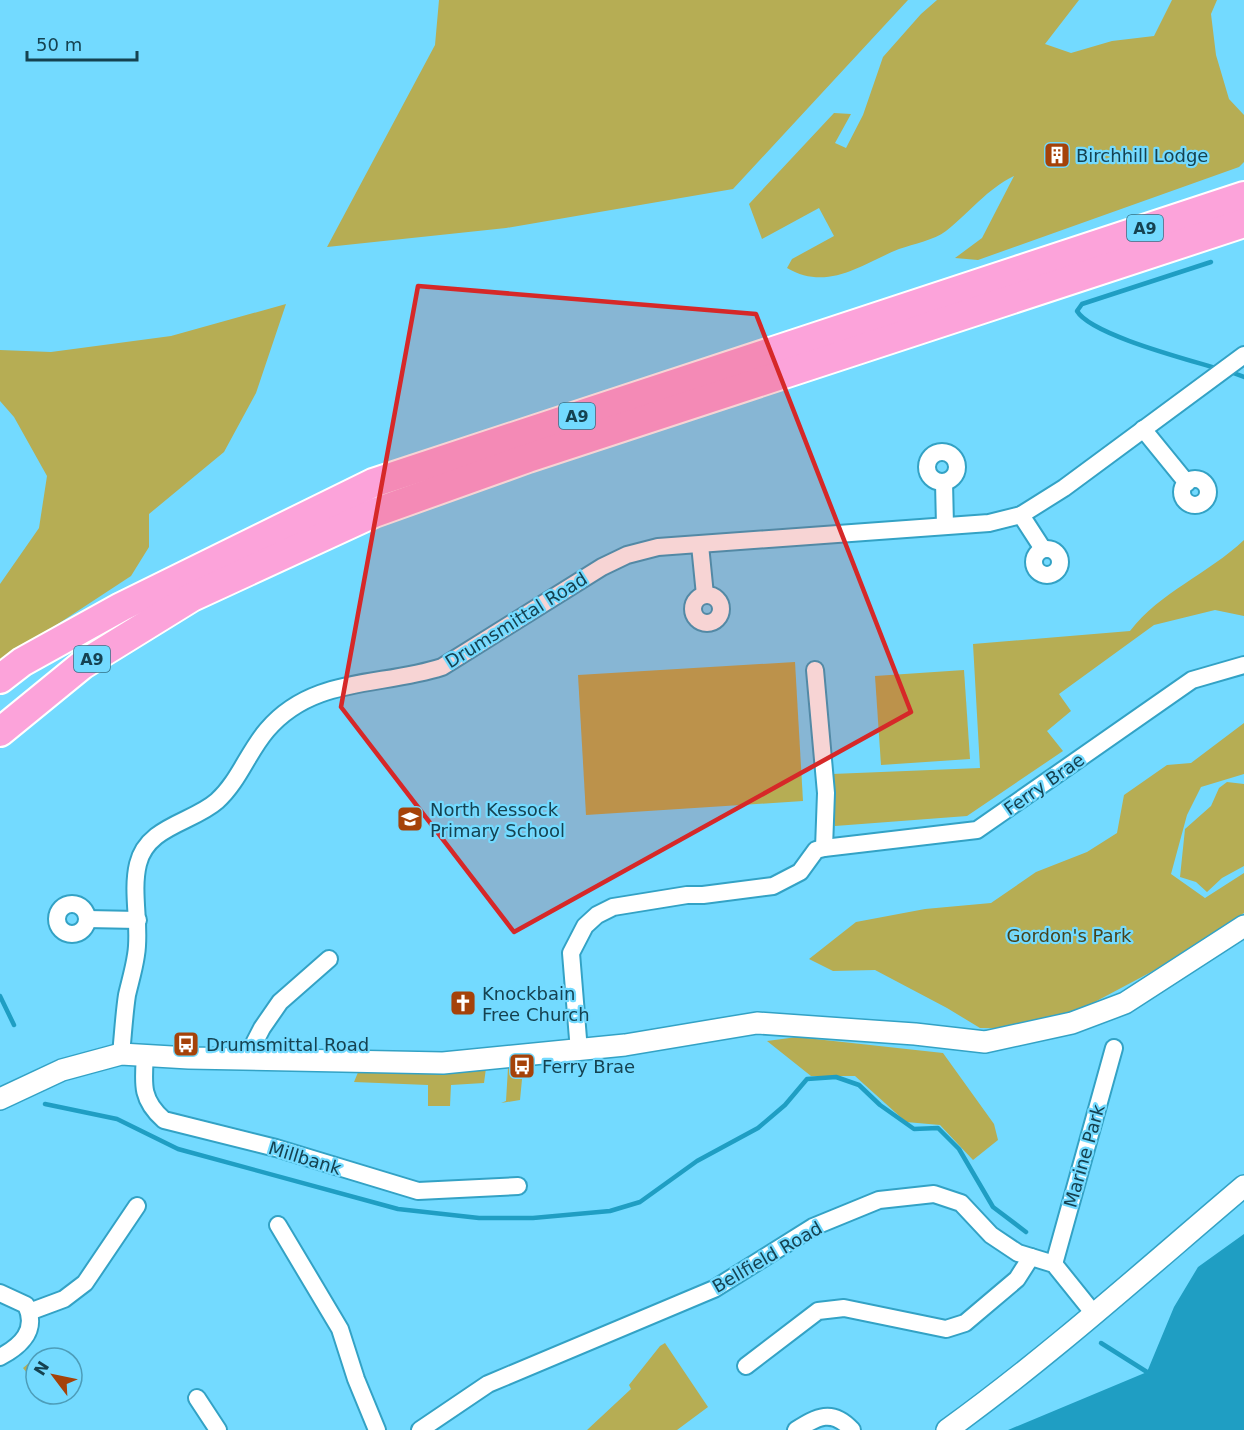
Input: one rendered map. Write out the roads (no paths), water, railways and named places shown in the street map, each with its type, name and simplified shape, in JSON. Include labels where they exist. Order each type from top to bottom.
[{"type":"highway","name":"A9","points":[[0,679],[22,662],[121,608],[373,483],[1244,196]]},
{"type":"highway","name":"A9","points":[[0,732],[82,665],[192,597],[374,513],[550,451],[1244,223]]},
{"type":"highway","name":"A9","points":[[0,699],[121,608]]},
{"type":"street","name":"Drumsmittal Road","points":[[121,1054],[127,997],[136,955],[138,920],[136,877],[138,863],[143,852],[164,830],[216,802],[233,784],[266,731],[287,710],[317,693],[362,682],[412,677],[442,667],[602,567],[627,555],[658,547],[988,523],[1022,515],[1244,355]]},
{"type":"street","points":[[1143,429],[1187,483]]},
{"type":"street","points":[[944,482],[945,526]]},
{"type":"street","points":[[1022,515],[1043,549]]},
{"type":"street","points":[[700,545],[705,595]]},
{"type":"street","name":"Ferry Brae","points":[[824,848],[977,830],[1192,680],[1244,665]]},
{"type":"street","points":[[579,1051],[571,954],[585,926],[597,915],[614,907],[687,895],[773,886],[800,872],[816,850],[824,848],[825,793],[814,670]]},
{"type":"street","points":[[87,919],[138,920]]},
{"type":"street","points":[[0,1099],[62,1070],[121,1054],[246,1059],[443,1062],[579,1051],[757,1023],[915,1034],[985,1042],[1072,1023],[1125,1003],[1244,926]]},
{"type":"street","points":[[246,1059],[262,1028],[280,1002],[329,959]]},
{"type":"street","name":"Marine Park","points":[[1053,1264],[1114,1048]]},
{"type":"street","name":"Millbank","points":[[146,1056],[143,1087],[151,1109],[164,1120],[276,1148],[418,1191],[518,1186]]},
{"type":"street","points":[[947,1430],[998,1394],[1095,1315],[1244,1186]]},
{"type":"street","name":"Bellfield Road","points":[[420,1430],[488,1384],[714,1289],[813,1227],[879,1200],[934,1194],[961,1203],[991,1234],[1018,1253],[1053,1264]]},
{"type":"street","points":[[29,1312],[64,1299],[85,1283],[133,1213]]},
{"type":"street","points":[[278,1225],[340,1329],[356,1379],[377,1430]]},
{"type":"street","points":[[746,1366],[818,1311],[844,1308],[945,1329],[965,1323],[1017,1279],[1031,1257]]},
{"type":"street","points":[[1053,1264],[1095,1315]]},
{"type":"street","points":[[0,1293],[18,1299],[29,1312],[31,1321],[24,1340],[0,1358]]},
{"type":"street","points":[[197,1398],[218,1430]]},
{"type":"street","points":[[796,1430],[817,1417],[835,1417],[852,1430]]},
{"type":"water","points":[[1244,1234],[1244,1430],[1008,1430],[1147,1372],[1174,1307],[1198,1267]]},
{"type":"waterway","points":[[1211,262],[1082,304],[1077,311],[1086,320],[1120,338],[1219,369]]},
{"type":"waterway","points":[[1228,371],[1244,377]]},
{"type":"waterway","points":[[0,996],[14,1025]]},
{"type":"waterway","points":[[45,1104],[117,1119],[178,1149],[398,1209],[479,1218],[533,1218],[610,1211],[640,1202],[697,1161],[758,1128],[785,1105],[807,1079],[836,1077],[859,1085],[880,1105],[914,1129],[938,1128],[959,1149],[993,1207],[1026,1232]]},
{"type":"waterway","points":[[1101,1343],[1147,1372]]},
{"type":"place","name":"Birchhill Lodge","points":[[1057,155]]},
{"type":"place","name":"North Kessock Primary School","points":[[410,819]]},
{"type":"place","name":"Knockbain Free Church","points":[[463,1003]]},
{"type":"place","name":"Drumsmittal Road","points":[[186,1044]]},
{"type":"place","name":"Ferry Brae","points":[[522,1066]]},
{"type":"park label","name":"Gordon's Park","points":[[1069,935]]}]
